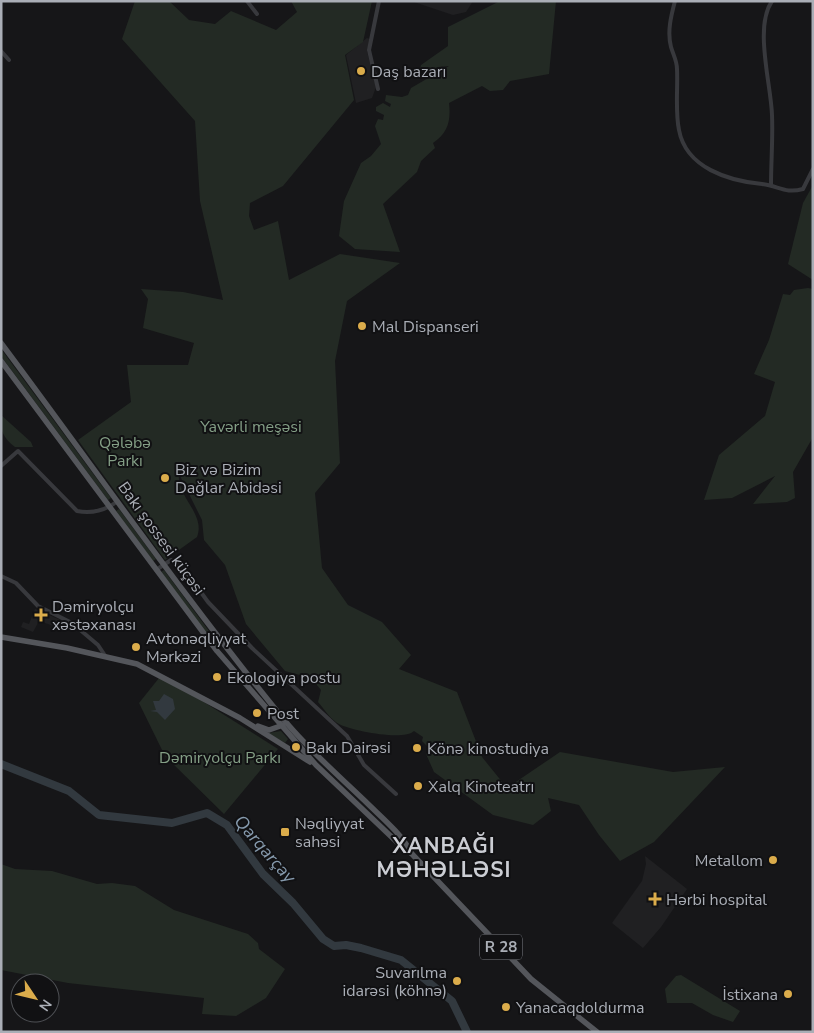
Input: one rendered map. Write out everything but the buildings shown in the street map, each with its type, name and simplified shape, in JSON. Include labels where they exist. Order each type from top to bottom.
[{"type":"main road","name":"Bakı şossesi küçəsi","points":[[1,343],[225,646],[297,734]]},
{"type":"main road","name":"Bakı şossesi küçəsi","points":[[1,361],[217,651],[293,740]]},
{"type":"main road","points":[[1,637],[106,657],[146,668],[264,729],[287,723]]},
{"type":"main road","points":[[240,718],[316,765]]},
{"type":"main road","points":[[283,746],[288,746],[297,734]]},
{"type":"main road","name":"R 28","points":[[297,734],[405,841],[412,854]]},
{"type":"main road","name":"R 28","points":[[293,740],[316,765],[400,845],[412,854],[531,979],[597,1032]]},
{"type":"street","points":[[247,1],[257,14]]},
{"type":"street","points":[[378,88],[369,50],[379,1]]},
{"type":"street","points":[[674,1],[670,33],[671,46],[677,64],[678,130],[685,150],[696,160],[724,177],[738,182],[771,185],[787,192],[803,189],[813,169]]},
{"type":"street","points":[[771,185],[772,114],[764,29],[766,10],[772,1]]},
{"type":"street","points":[[1,51],[9,60]]},
{"type":"street","points":[[1,466],[18,451],[77,511],[90,512],[110,507],[118,502]]},
{"type":"street","points":[[156,570],[171,560],[179,562],[214,609],[252,648],[347,736],[364,765],[396,794]]},
{"type":"street","points":[[1,576],[16,583],[38,606],[72,623],[98,645],[106,657]]},
{"type":"shaded area","points":[[411,1],[473,1],[466,12],[453,15]]},
{"type":"shaded area","name":"Daş bazarı","points":[[367,38],[370,39],[367,51],[376,87],[372,98],[356,103],[346,55]]},
{"type":"shaded area","name":"Dəmiryolçu xəstəxanası","points":[[35,609],[63,621],[60,628],[39,621],[33,632],[21,627],[23,622],[29,624]]},
{"type":"shaded area","points":[[164,694],[173,699],[175,709],[165,720],[157,712],[150,711],[156,710],[153,701],[159,701]]},
{"type":"shaded area","name":"Hərbi hospital","points":[[645,856],[687,889],[661,927],[643,948],[612,923],[642,881],[646,864]]},
{"type":"green space","name":"Yavərli meşəsi","points":[[135,1],[169,1],[189,20],[215,24],[231,11],[276,30],[297,12],[291,1],[372,1],[363,42],[345,55],[354,100],[283,186],[250,203],[249,216],[254,230],[278,221],[289,280],[340,254],[400,263],[347,301],[335,361],[340,463],[315,493],[322,568],[348,605],[382,622],[411,655],[399,669],[457,692],[482,757],[507,788],[560,752],[673,772],[725,767],[654,842],[620,861],[599,835],[579,805],[548,798],[551,811],[533,825],[493,815],[434,772],[426,754],[430,749],[422,741],[423,737],[414,731],[400,735],[378,734],[346,727],[336,722],[318,702],[321,690],[311,678],[285,671],[246,624],[225,565],[204,540],[202,520],[179,474],[179,482],[198,521],[199,529],[197,537],[165,560],[78,440],[131,402],[127,365],[188,365],[194,343],[143,328],[148,299],[141,289],[183,292],[223,300],[200,201],[195,121],[122,39]]},
{"type":"green space","points":[[500,1],[556,1],[549,74],[510,81],[503,90],[490,91],[482,86],[449,103],[449,121],[445,131],[433,143],[435,148],[421,161],[417,172],[383,204],[400,252],[355,249],[339,236],[344,201],[361,163],[371,156],[381,144],[375,126],[378,119],[383,120],[384,115],[376,111],[376,107],[383,103],[390,107],[391,104],[385,101],[386,95],[402,97],[408,95],[411,88],[449,66],[438,67],[423,75],[420,69],[421,65],[448,46],[448,27]]},
{"type":"green space","points":[[813,185],[813,280],[788,264],[803,203]]},
{"type":"green space","points":[[813,289],[813,437],[793,472],[795,498],[787,502],[753,504],[775,476],[732,498],[704,500],[719,455],[765,416],[775,382],[754,374],[769,340],[783,294],[790,295],[794,290]]},
{"type":"green space","points":[[1,349],[111,498],[108,500],[1,356]]},
{"type":"green space","points":[[1,415],[31,442],[33,447],[15,447],[7,440],[1,425]]},
{"type":"green space","points":[[119,509],[156,559],[153,561],[116,511]]},
{"type":"green space","points":[[164,570],[220,646],[217,648],[161,572]]},
{"type":"green space","name":"Dəmiryolçu Parkı","points":[[159,678],[199,699],[278,749],[224,814],[165,756],[139,703]]},
{"type":"green space","points":[[281,731],[288,739],[285,743],[268,733]]},
{"type":"green space","points":[[1,864],[15,869],[52,871],[97,884],[112,883],[135,886],[174,910],[248,934],[258,943],[259,949],[285,969],[266,998],[236,1016],[202,1014],[204,998],[68,983],[60,981],[60,973],[16,973],[1,970]]},
{"type":"green space","points":[[681,975],[740,1011],[733,1022],[713,1015],[692,1003],[667,1003],[665,989],[676,976]]},
{"type":"waterway","name":"Qarqarçay","points":[[1,764],[69,791],[99,815],[172,823],[207,813],[227,825],[263,874],[293,903],[323,939],[334,946],[346,945],[361,948],[401,960],[452,1001],[467,1032]]},
{"type":"place","name":"Daş bazarı","points":[[361,71]]},
{"type":"place","name":"Mal Dispanseri","points":[[362,326]]},
{"type":"place","name":"Biz və Bizim Dağlar Abidəsi","points":[[165,478]]},
{"type":"place","name":"Dəmiryolçu xəstəxanası","points":[[41,615]]},
{"type":"place","name":"Avtonəqliyyat Mərkəzi","points":[[136,647]]},
{"type":"place","name":"Ekologiya postu","points":[[217,677]]},
{"type":"place","name":"Post","points":[[257,713]]},
{"type":"place","name":"Bakı Dairəsi","points":[[296,747]]},
{"type":"place","name":"Könə kinostudiya","points":[[417,748]]},
{"type":"place","name":"Xalq Kinoteatrı","points":[[418,786]]},
{"type":"place","name":"Nəqliyyat sahəsi","points":[[285,832]]},
{"type":"place","name":"Metallom","points":[[773,860]]},
{"type":"place","name":"Hərbi hospital","points":[[655,899]]},
{"type":"place","name":"Suvarılma idarəsi (köhnə)","points":[[457,981]]},
{"type":"place","name":"İstixana","points":[[788,994]]},
{"type":"place","name":"Yanacaqdoldurma","points":[[506,1007]]},
{"type":"district","name":"XANBAĞI MƏHƏLLƏSI","points":[[444,858]]},
{"type":"park label","name":"Qələbə Parkı","points":[[125,451]]}]
